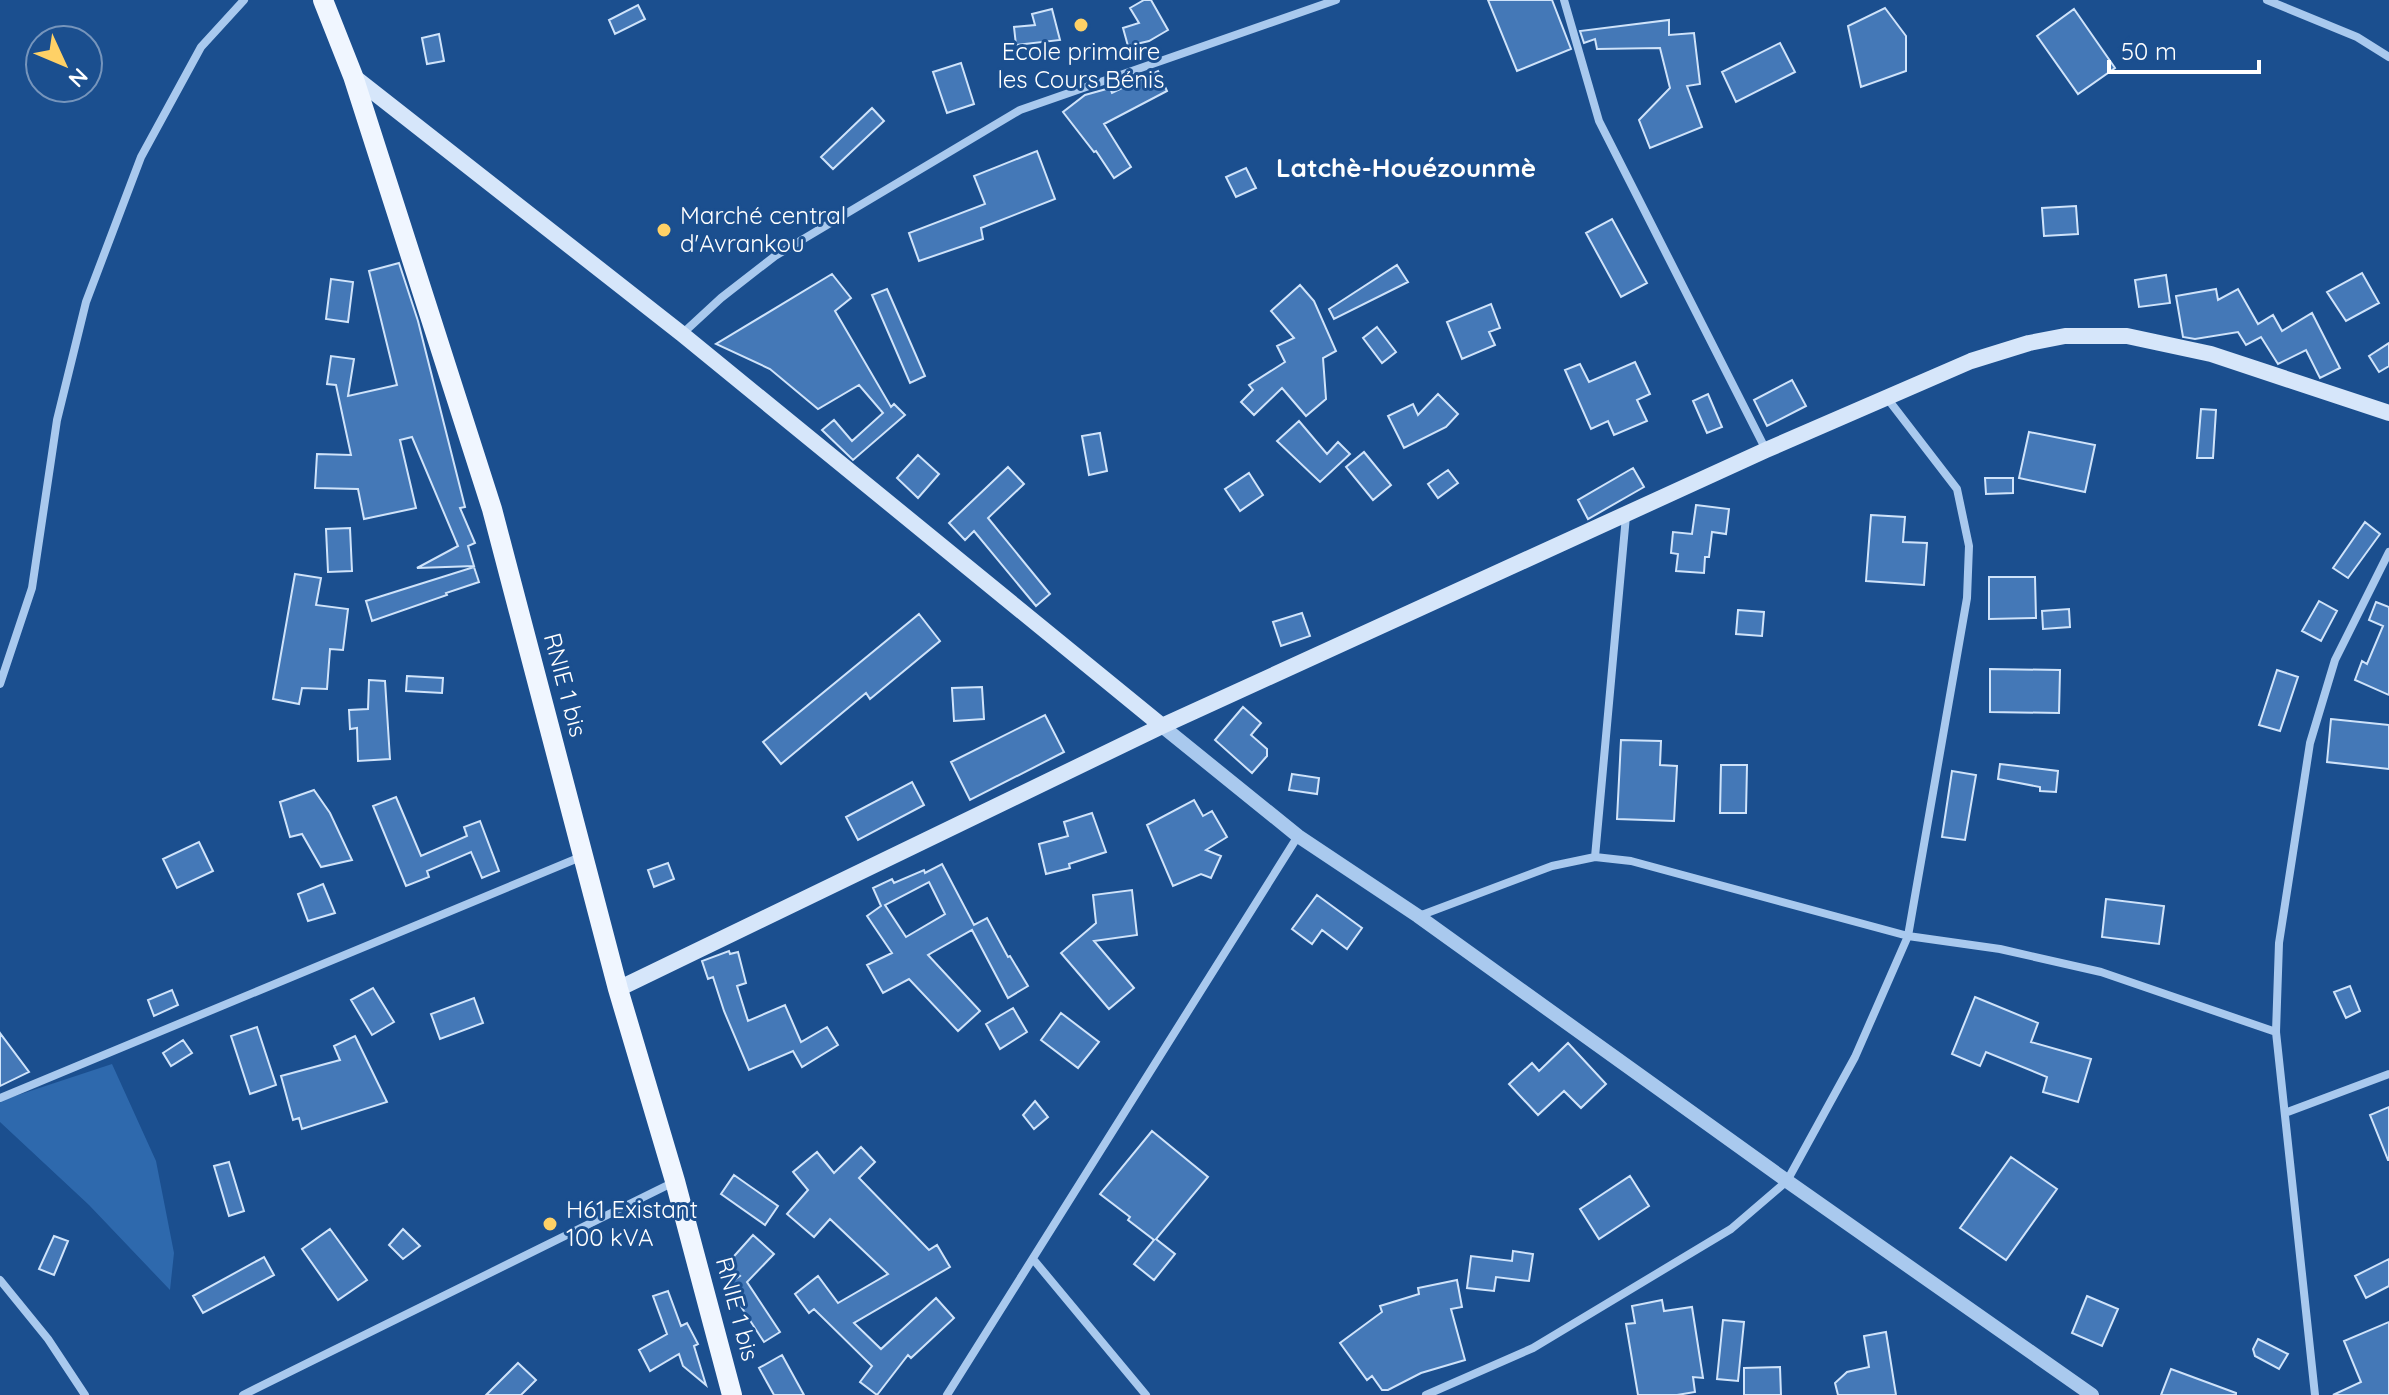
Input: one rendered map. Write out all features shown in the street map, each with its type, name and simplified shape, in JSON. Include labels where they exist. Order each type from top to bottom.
[{"type":"main road","name":"RNIE 1 bis","points":[[323,0],[353,76],[492,509],[618,989],[733,1394]]},
{"type":"main road","points":[[353,76],[682,334],[1162,726]]},
{"type":"main road","points":[[618,989],[1162,726],[1766,450],[1971,361],[2029,343],[2065,336],[2127,336],[2211,354],[2389,413]]},
{"type":"street","points":[[0,684],[32,588],[57,420],[86,302],[141,157],[201,47],[244,0]]},
{"type":"street","points":[[682,334],[721,298],[775,256],[1020,110],[1336,0]]},
{"type":"street","points":[[1564,0],[1599,121],[1766,450]]},
{"type":"street","points":[[2267,0],[2357,37],[2389,57]]},
{"type":"street","points":[[1426,1395],[1533,1348],[1731,1229],[1787,1181],[1855,1057],[1908,936],[1967,598],[1969,546],[1957,489],[1886,398]]},
{"type":"street","points":[[1595,857],[1626,514]]},
{"type":"street","points":[[2315,1395],[2276,1032],[2279,943],[2310,743],[2335,660],[2389,552]]},
{"type":"street","points":[[1162,726],[1298,836],[1418,916],[2092,1395]]},
{"type":"street","points":[[947,1395],[1298,836]]},
{"type":"street","points":[[0,1098],[584,856]]},
{"type":"street","points":[[1418,916],[1552,866],[1595,857],[1631,861],[1908,936],[2000,949],[2101,972],[2276,1032]]},
{"type":"street","points":[[2285,1113],[2389,1074]]},
{"type":"street","points":[[243,1395],[675,1181]]},
{"type":"street","points":[[1033,1259],[1146,1395]]},
{"type":"street","points":[[0,1280],[48,1339],[85,1395]]},
{"type":"shaded area","points":[[112,1064],[156,1161],[174,1253],[170,1290],[89,1205],[0,1122],[0,1101]]},
{"type":"building","points":[[1144,0],[1151,0],[1168,30],[1149,41],[1128,46],[1123,28],[1139,23],[1130,8]]},
{"type":"building","points":[[1488,0],[1552,0],[1571,49],[1517,71]]},
{"type":"building","points":[[638,5],[645,19],[615,34],[609,20]]},
{"type":"building","points":[[1885,8],[1906,36],[1906,71],[1861,87],[1848,26]]},
{"type":"building","points":[[1052,9],[1060,40],[1016,45],[1014,27],[1035,25],[1032,14]]},
{"type":"building","points":[[2074,9],[2115,68],[2078,94],[2037,36]]},
{"type":"building","points":[[1669,20],[1669,35],[1694,33],[1700,84],[1687,86],[1702,127],[1650,148],[1639,120],[1670,88],[1660,48],[1597,49],[1595,39],[1584,43],[1580,31]]},
{"type":"building","points":[[439,34],[444,61],[427,64],[422,38]]},
{"type":"building","points":[[1780,43],[1795,72],[1736,102],[1722,72]]},
{"type":"building","points":[[961,63],[974,104],[947,113],[933,72]]},
{"type":"building","points":[[1158,71],[1167,91],[1104,124],[1131,167],[1114,178],[1063,112],[1085,95],[1110,88],[1112,93]]},
{"type":"building","points":[[872,108],[884,121],[833,169],[821,157]]},
{"type":"building","points":[[1037,151],[1055,199],[981,228],[983,239],[919,261],[909,233],[985,204],[974,176]]},
{"type":"building","points":[[1246,168],[1256,188],[1236,197],[1226,177]]},
{"type":"building","points":[[2076,206],[2078,234],[2044,236],[2042,208]]},
{"type":"building","points":[[1612,219],[1647,283],[1621,297],[1586,233]]},
{"type":"building","points":[[399,263],[418,321],[465,507],[460,508],[475,543],[468,546],[474,566],[417,568],[458,546],[412,437],[400,440],[416,508],[364,519],[358,489],[315,488],[317,454],[351,455],[336,385],[327,384],[331,356],[354,359],[348,396],[397,385],[369,271]]},
{"type":"building","points":[[1397,265],[1408,282],[1334,319],[1329,309]]},
{"type":"building","points":[[2362,273],[2379,303],[2346,321],[2327,292]]},
{"type":"building","points":[[832,274],[851,298],[835,311],[891,407],[894,404],[905,415],[853,460],[822,430],[834,420],[852,441],[883,413],[859,385],[818,409],[770,369],[716,344]]},
{"type":"building","points":[[2166,275],[2170,303],[2139,307],[2135,280]]},
{"type":"building","points":[[331,279],[353,282],[348,322],[326,319]]},
{"type":"building","points":[[1300,285],[1314,301],[1336,351],[1323,358],[1326,399],[1306,416],[1282,388],[1254,415],[1241,402],[1253,390],[1249,385],[1285,362],[1277,346],[1294,338],[1271,311]]},
{"type":"building","points":[[887,289],[925,376],[910,383],[872,295]]},
{"type":"building","points":[[2216,289],[2218,300],[2238,289],[2258,324],[2273,315],[2282,331],[2312,313],[2340,368],[2320,378],[2306,350],[2278,364],[2261,337],[2246,345],[2238,332],[2195,339],[2183,337],[2176,296]]},
{"type":"building","points":[[1491,304],[1500,328],[1489,332],[1495,345],[1462,359],[1447,322]]},
{"type":"building","points":[[1377,327],[1396,352],[1382,363],[1363,338]]},
{"type":"building","points":[[2389,343],[2389,366],[2379,372],[2369,356]]},
{"type":"building","points":[[1635,362],[1650,394],[1637,400],[1647,421],[1614,435],[1608,421],[1591,429],[1565,370],[1580,364],[1589,382]]},
{"type":"building","points":[[1792,380],[1806,406],[1767,426],[1754,400]]},
{"type":"building","points":[[1438,394],[1458,414],[1446,427],[1404,448],[1388,416],[1413,404],[1418,415]]},
{"type":"building","points":[[1708,394],[1722,427],[1707,433],[1693,401]]},
{"type":"building","points":[[2201,409],[2216,410],[2213,458],[2197,458]]},
{"type":"building","points":[[1299,421],[1327,454],[1338,442],[1350,454],[1320,482],[1277,441]]},
{"type":"building","points":[[2029,432],[2095,445],[2085,492],[2019,478]]},
{"type":"building","points":[[1100,433],[1107,471],[1089,475],[1082,436]]},
{"type":"building","points":[[1364,452],[1391,485],[1373,500],[1346,467]]},
{"type":"building","points":[[918,455],[939,474],[918,498],[897,478]]},
{"type":"building","points":[[1008,467],[1024,484],[988,518],[1050,594],[1036,606],[974,531],[965,540],[949,523]]},
{"type":"building","points":[[1633,468],[1644,487],[1588,519],[1578,500]]},
{"type":"building","points":[[1448,470],[1458,483],[1438,498],[1428,484]]},
{"type":"building","points":[[1249,473],[1263,495],[1240,511],[1225,489]]},
{"type":"building","points":[[1985,478],[2013,478],[2013,493],[1986,494]]},
{"type":"building","points":[[1696,505],[1729,509],[1726,534],[1712,532],[1704,573],[1676,571],[1678,554],[1671,553],[1673,532],[1692,534]]},
{"type":"building","points":[[1871,515],[1905,517],[1903,542],[1927,543],[1924,585],[1866,581]]},
{"type":"building","points":[[2365,522],[2380,534],[2348,578],[2333,568]]},
{"type":"building","points":[[350,528],[352,571],[328,572],[326,529]]},
{"type":"building","points":[[474,567],[479,582],[372,621],[366,601]]},
{"type":"building","points":[[295,574],[321,578],[316,605],[348,609],[343,650],[330,649],[327,689],[302,688],[299,704],[273,699]]},
{"type":"building","points":[[1989,577],[2035,577],[2036,618],[1989,619]]},
{"type":"building","points":[[2319,601],[2337,611],[2321,641],[2302,631]]},
{"type":"building","points":[[2376,602],[2389,607],[2389,695],[2355,680],[2362,661],[2367,664],[2383,626],[2369,620]]},
{"type":"building","points":[[2069,609],[2070,627],[2043,629],[2042,611]]},
{"type":"building","points":[[1738,610],[1764,612],[1762,636],[1736,634]]},
{"type":"building","points":[[1302,613],[1310,636],[1281,646],[1273,622]]},
{"type":"building","points":[[919,614],[940,641],[870,699],[866,693],[781,764],[763,742]]},
{"type":"building","points":[[1990,669],[2060,670],[2059,713],[1990,712]]},
{"type":"building","points":[[2277,670],[2298,677],[2280,731],[2259,725]]},
{"type":"building","points":[[407,676],[443,678],[442,693],[406,691]]},
{"type":"building","points":[[369,680],[385,681],[390,759],[358,761],[357,728],[350,729],[349,710],[368,709]]},
{"type":"building","points":[[982,687],[984,719],[954,721],[952,688]]},
{"type":"building","points":[[1243,707],[1261,723],[1251,735],[1267,749],[1267,756],[1252,773],[1215,740]]},
{"type":"building","points":[[1045,715],[1064,752],[970,800],[951,762]]},
{"type":"building","points":[[2331,719],[2389,725],[2389,769],[2327,762]]},
{"type":"building","points":[[1621,740],[1661,741],[1660,765],[1677,766],[1674,821],[1617,819]]},
{"type":"building","points":[[2000,764],[2058,771],[2056,792],[2040,791],[2040,787],[1998,779]]},
{"type":"building","points":[[1721,765],[1747,765],[1746,813],[1720,813]]},
{"type":"building","points":[[1952,771],[1976,775],[1965,840],[1942,837]]},
{"type":"building","points":[[1292,774],[1319,778],[1317,794],[1289,790]]},
{"type":"building","points":[[912,782],[924,805],[858,840],[846,817]]},
{"type":"building","points":[[314,790],[330,813],[352,860],[321,867],[302,834],[290,837],[280,802]]},
{"type":"building","points":[[396,797],[421,856],[467,836],[464,827],[480,821],[499,871],[482,878],[471,852],[427,871],[429,877],[406,886],[373,806]]},
{"type":"building","points":[[1194,800],[1203,816],[1212,811],[1227,837],[1206,850],[1221,856],[1211,878],[1201,874],[1173,886],[1147,825]]},
{"type":"building","points":[[1092,813],[1106,852],[1069,864],[1070,868],[1046,874],[1039,844],[1068,836],[1064,822]]},
{"type":"building","points":[[199,842],[213,871],[177,888],[163,859]]},
{"type":"building","points":[[668,863],[674,879],[654,887],[648,870]]},
{"type":"building","points":[[942,864],[974,925],[987,918],[1028,986],[1008,998],[972,930],[928,955],[980,1011],[958,1031],[909,979],[883,993],[867,965],[892,953],[867,916],[881,906],[873,888],[892,879],[894,883],[924,870],[925,873]],"holes":[[[929,882],[945,914],[906,937],[885,905]]]},
{"type":"building","points":[[323,884],[335,913],[308,921],[298,894]]},
{"type":"building","points":[[1132,890],[1137,935],[1094,941],[1134,988],[1109,1009],[1061,953],[1096,923],[1093,895]]},
{"type":"building","points":[[1317,895],[1362,928],[1347,949],[1322,930],[1312,944],[1292,929]]},
{"type":"building","points":[[2106,899],[2164,906],[2159,944],[2102,937]]},
{"type":"building","points":[[729,951],[730,954],[738,952],[746,983],[737,986],[748,1021],[785,1005],[801,1042],[827,1027],[838,1045],[802,1067],[793,1051],[749,1070],[713,977],[708,979],[702,961]]},
{"type":"building","points":[[2350,986],[2360,1011],[2346,1018],[2334,992]]},
{"type":"building","points":[[373,988],[394,1022],[372,1035],[351,1000]]},
{"type":"building","points":[[172,990],[178,1005],[154,1016],[148,1000]]},
{"type":"building","points":[[1975,997],[2038,1023],[2031,1042],[2091,1059],[2078,1102],[2043,1092],[2047,1077],[1986,1052],[1980,1066],[1952,1054]]},
{"type":"building","points":[[474,998],[483,1023],[440,1039],[431,1014]]},
{"type":"building","points":[[1013,1008],[1027,1032],[1000,1049],[986,1024]]},
{"type":"building","points":[[1061,1013],[1099,1042],[1078,1068],[1041,1040]]},
{"type":"building","points":[[257,1027],[276,1085],[250,1094],[231,1036]]},
{"type":"building","points":[[0,1033],[29,1072],[0,1086]]},
{"type":"building","points":[[355,1036],[387,1102],[302,1129],[299,1118],[293,1120],[281,1076],[340,1060],[334,1046]]},
{"type":"building","points":[[183,1040],[192,1053],[171,1066],[163,1053]]},
{"type":"building","points":[[1568,1043],[1606,1084],[1581,1108],[1564,1091],[1538,1115],[1509,1084],[1532,1063],[1539,1071]]},
{"type":"building","points":[[1035,1101],[1048,1117],[1034,1129],[1023,1115]]},
{"type":"building","points":[[2389,1107],[2389,1160],[2388,1160],[2370,1115]]},
{"type":"building","points":[[1152,1131],[1208,1177],[1156,1239],[1175,1254],[1154,1280],[1134,1264],[1154,1240],[1100,1194]]},
{"type":"building","points":[[861,1147],[875,1162],[859,1178],[929,1250],[937,1245],[950,1267],[854,1323],[881,1349],[936,1298],[954,1318],[911,1358],[908,1355],[877,1395],[860,1382],[872,1366],[814,1309],[809,1313],[795,1294],[818,1276],[838,1303],[888,1274],[830,1219],[814,1237],[787,1214],[808,1190],[793,1172],[817,1152],[834,1173]]},
{"type":"building","points":[[2011,1157],[2057,1189],[2006,1260],[1960,1228]]},
{"type":"building","points":[[229,1162],[244,1211],[229,1216],[214,1166]]},
{"type":"building","points":[[734,1175],[778,1206],[765,1225],[721,1194]]},
{"type":"building","points":[[1630,1176],[1649,1206],[1599,1239],[1580,1209]]},
{"type":"building","points":[[330,1229],[367,1280],[338,1300],[302,1249]]},
{"type":"building","points":[[403,1229],[420,1246],[403,1259],[389,1245]]},
{"type":"building","points":[[753,1235],[774,1254],[747,1282],[780,1332],[764,1342],[727,1285],[740,1276],[727,1264]]},
{"type":"building","points":[[54,1236],[68,1241],[54,1275],[39,1269]]},
{"type":"building","points":[[1513,1251],[1533,1254],[1529,1281],[1496,1277],[1494,1291],[1467,1288],[1471,1256],[1512,1261]]},
{"type":"building","points":[[264,1257],[274,1275],[203,1313],[193,1296]]},
{"type":"building","points":[[2389,1259],[2389,1286],[2366,1298],[2355,1276]]},
{"type":"building","points":[[1457,1280],[1462,1307],[1451,1309],[1465,1360],[1421,1373],[1388,1390],[1382,1390],[1372,1376],[1367,1380],[1340,1343],[1382,1312],[1380,1306],[1419,1294],[1418,1288]]},
{"type":"building","points":[[668,1291],[681,1326],[687,1323],[698,1344],[694,1346],[706,1385],[683,1366],[679,1354],[650,1371],[639,1350],[667,1334],[653,1296]]},
{"type":"building","points":[[2087,1296],[2118,1309],[2102,1346],[2072,1333]]},
{"type":"building","points":[[1662,1300],[1664,1311],[1692,1307],[1703,1378],[1693,1377],[1695,1392],[1638,1395],[1626,1324],[1635,1323],[1632,1306]]},
{"type":"building","points":[[1723,1320],[1744,1322],[1738,1381],[1717,1379]]},
{"type":"building","points":[[2389,1322],[2389,1395],[2333,1395],[2361,1382],[2344,1341]]},
{"type":"building","points":[[1886,1332],[1896,1395],[1838,1395],[1835,1383],[1847,1372],[1869,1367],[1864,1336]]},
{"type":"building","points":[[2258,1339],[2288,1354],[2279,1369],[2255,1356],[2253,1349]]},
{"type":"building","points":[[782,1355],[804,1395],[774,1395],[759,1368]]},
{"type":"building","points":[[518,1363],[536,1380],[521,1395],[486,1395]]},
{"type":"building","points":[[1780,1367],[1781,1395],[1744,1395],[1744,1368]]},
{"type":"building","points":[[2171,1369],[2236,1393],[2236,1395],[2161,1395]]},
{"type":"place","name":"Ecole primaire les Cours Bénis","points":[[1081,25]]},
{"type":"place","name":"Marché central d'Avrankou","points":[[664,230]]},
{"type":"place","name":"H61 Existant 100 kVA","points":[[550,1224]]},
{"type":"district","name":"Latchè-Houézounmè","points":[[1406,168]]}]
